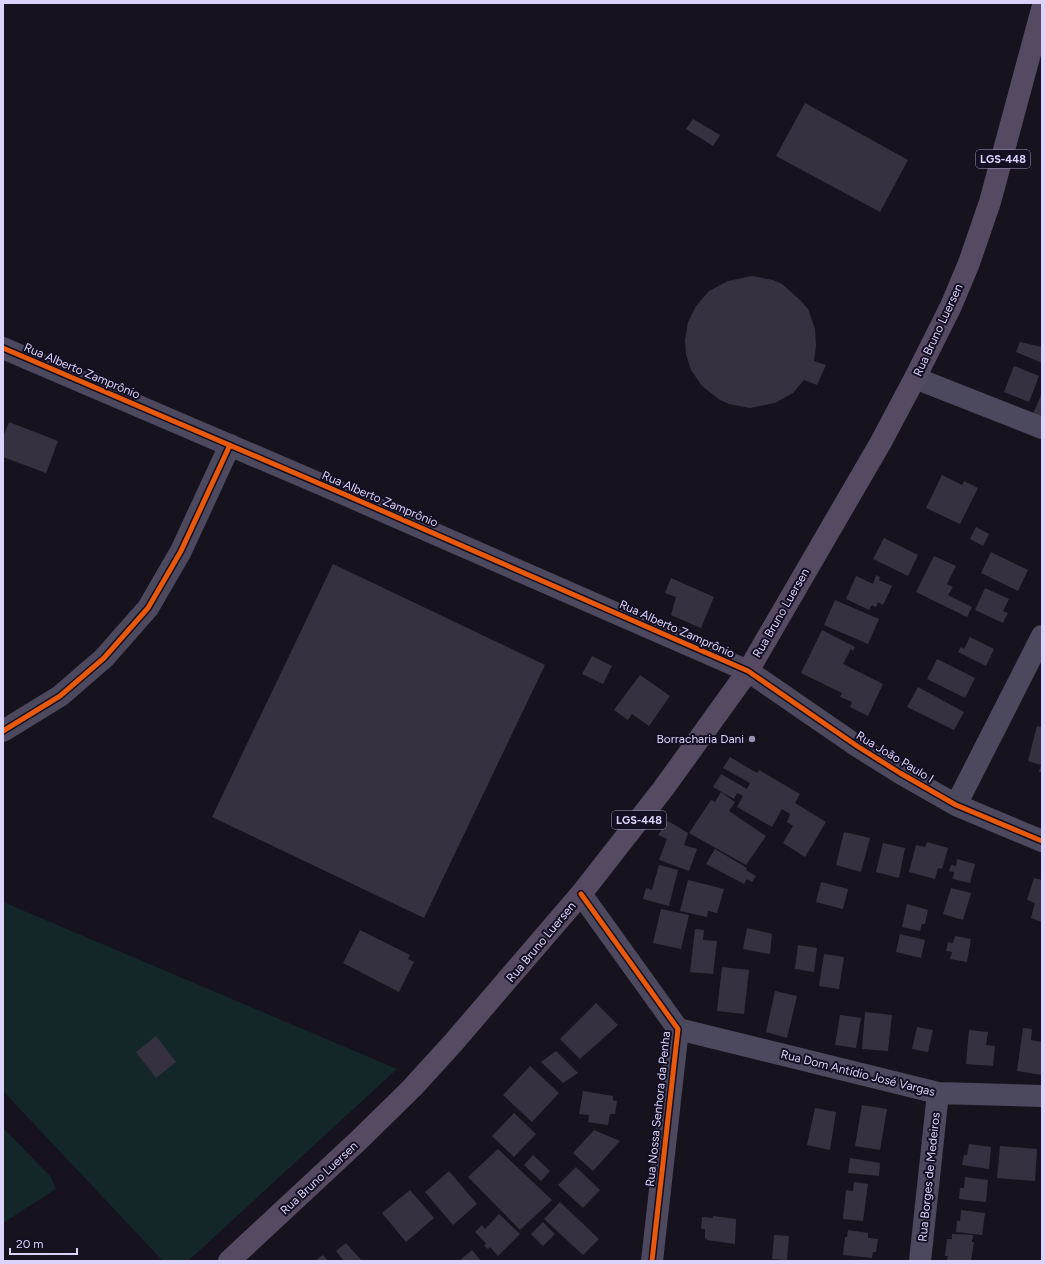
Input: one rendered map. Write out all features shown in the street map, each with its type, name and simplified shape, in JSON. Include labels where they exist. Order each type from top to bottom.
[{"type":"main road","name":"Rua Bruno Luersen","points":[[229,1261],[313,1184],[412,1088],[492,999],[581,894],[663,789],[748,671],[877,449],[915,378],[960,284],[990,202],[1042,9]]},
{"type":"street","name":"Rua Alberto Zamprônio","points":[[3,348],[230,445],[748,671]]},
{"type":"street","points":[[915,378],[1042,428]]},
{"type":"street","points":[[3,731],[60,696],[104,658],[148,608],[181,550],[230,445]]},
{"type":"street","points":[[956,805],[1042,636]]},
{"type":"street","name":"Rua João Paulo I","points":[[748,671],[857,746],[956,805],[1042,841]]},
{"type":"street","name":"Rua Nossa Senhora da Penha","points":[[581,894],[678,1029],[652,1261]]},
{"type":"street","name":"Rua Dom Antídio José Vargas","points":[[678,1029],[938,1093],[1042,1096]]},
{"type":"street","name":"Rua Borges de Medeiros","points":[[920,1261],[938,1093]]},
{"type":"green space","points":[[3,902],[397,1069],[188,1261],[163,1261],[3,1091]]},
{"type":"green space","points":[[3,1128],[51,1177],[56,1189],[3,1223]]},
{"type":"building","points":[[805,103],[908,160],[880,212],[776,156]]},
{"type":"building","points":[[693,119],[720,135],[713,146],[686,129]]},
{"type":"building","points":[[752,276],[773,280],[782,284],[808,309],[815,329],[816,346],[814,361],[826,365],[817,385],[804,380],[793,393],[775,403],[750,408],[729,404],[720,400],[702,386],[691,370],[686,354],[685,340],[688,322],[696,306],[709,291],[728,281]]},
{"type":"building","points":[[1020,342],[1042,347],[1042,363],[1016,352]]},
{"type":"building","points":[[1014,366],[1039,376],[1029,402],[1004,392]]},
{"type":"building","points":[[1042,393],[1042,420],[1032,416]]},
{"type":"building","points":[[9,422],[58,441],[46,473],[3,457],[3,437]]},
{"type":"building","points":[[942,475],[962,485],[964,481],[978,488],[960,524],[926,508]]},
{"type":"building","points":[[976,527],[989,534],[983,546],[970,539]]},
{"type":"building","points":[[884,538],[918,555],[908,576],[873,559]]},
{"type":"building","points":[[991,552],[1028,570],[1018,591],[981,573]]},
{"type":"building","points":[[934,556],[956,566],[947,584],[953,587],[948,595],[972,607],[967,617],[916,592]]},
{"type":"building","points":[[333,564],[545,665],[424,918],[212,817]]},
{"type":"building","points":[[876,575],[880,577],[879,580],[892,586],[883,605],[878,602],[876,607],[872,605],[869,610],[846,599],[856,576],[873,584]]},
{"type":"building","points":[[671,578],[714,597],[701,628],[671,615],[676,597],[665,593]]},
{"type":"building","points":[[985,588],[1009,599],[1003,611],[1008,613],[1003,623],[975,610]]},
{"type":"building","points":[[835,600],[879,619],[868,644],[824,625]]},
{"type":"building","points":[[822,630],[855,647],[853,651],[851,649],[843,664],[883,684],[868,716],[850,707],[852,702],[840,697],[842,693],[801,673]]},
{"type":"building","points":[[970,637],[994,649],[986,666],[958,652],[961,647],[964,649]]},
{"type":"building","points":[[592,656],[612,666],[603,684],[582,674]]},
{"type":"building","points":[[937,659],[975,678],[965,698],[927,679]]},
{"type":"building","points":[[640,675],[670,696],[649,726],[632,714],[628,720],[614,710]]},
{"type":"building","points":[[918,687],[964,712],[954,730],[907,707]]},
{"type":"building","points":[[1037,726],[1042,727],[1042,772],[1039,772],[1041,765],[1028,761]]},
{"type":"building","points":[[730,757],[757,773],[759,770],[800,794],[795,803],[826,822],[805,857],[783,843],[793,826],[787,822],[790,814],[782,809],[772,827],[737,807],[743,796],[737,793],[734,799],[713,787],[721,774],[747,789],[750,783],[723,768]]},
{"type":"building","points":[[721,792],[735,802],[729,811],[766,836],[746,865],[689,833],[711,800],[715,802]]},
{"type":"building","points":[[668,821],[688,833],[684,845],[697,849],[689,871],[659,860],[667,839],[658,835]]},
{"type":"building","points":[[844,832],[870,838],[861,872],[836,865]]},
{"type":"building","points":[[927,842],[948,848],[942,869],[938,868],[935,879],[909,872],[916,845],[925,847]]},
{"type":"building","points":[[883,843],[905,848],[899,878],[876,872]]},
{"type":"building","points":[[715,849],[747,868],[746,870],[756,876],[752,882],[747,879],[744,884],[706,864]]},
{"type":"building","points":[[957,859],[975,864],[970,883],[953,879],[954,872],[949,871],[951,865],[956,866]]},
{"type":"building","points":[[659,865],[678,870],[669,906],[643,899],[646,888],[652,890]]},
{"type":"building","points":[[1034,878],[1042,880],[1042,922],[1031,918],[1035,903],[1027,900]]},
{"type":"building","points":[[688,880],[724,889],[717,913],[708,911],[707,917],[680,911]]},
{"type":"building","points":[[821,882],[848,889],[843,909],[816,902]]},
{"type":"building","points":[[951,888],[971,893],[963,920],[943,914]]},
{"type":"building","points":[[907,904],[928,910],[925,924],[922,924],[920,931],[902,927]]},
{"type":"building","points":[[661,909],[689,915],[681,949],[653,943]]},
{"type":"building","points":[[747,928],[772,934],[770,954],[743,949]]},
{"type":"building","points":[[695,929],[704,930],[703,940],[717,941],[713,974],[690,972]]},
{"type":"building","points":[[360,930],[410,955],[408,959],[414,962],[399,992],[343,963]]},
{"type":"building","points":[[900,934],[925,940],[921,958],[896,952]]},
{"type":"building","points":[[955,936],[971,939],[967,962],[950,959],[952,952],[946,951],[948,942],[953,943]]},
{"type":"building","points":[[798,945],[817,948],[814,972],[795,969]]},
{"type":"building","points":[[824,954],[844,957],[839,989],[819,986]]},
{"type":"building","points":[[722,967],[749,970],[744,1014],[717,1011]]},
{"type":"building","points":[[775,991],[797,996],[787,1038],[766,1032]]},
{"type":"building","points":[[596,1003],[618,1025],[580,1059],[560,1039]]},
{"type":"building","points":[[865,1012],[892,1015],[888,1051],[862,1049]]},
{"type":"building","points":[[840,1015],[861,1018],[856,1048],[835,1045]]},
{"type":"building","points":[[917,1027],[933,1030],[928,1052],[912,1049]]},
{"type":"building","points":[[1023,1028],[1032,1029],[1031,1040],[1042,1042],[1042,1075],[1017,1071]]},
{"type":"building","points":[[969,1030],[988,1032],[986,1045],[995,1046],[993,1066],[966,1064]]},
{"type":"building","points":[[156,1036],[176,1062],[156,1078],[136,1052]]},
{"type":"building","points":[[556,1051],[578,1073],[563,1083],[541,1062]]},
{"type":"building","points":[[530,1066],[559,1093],[532,1122],[503,1095]]},
{"type":"building","points":[[583,1091],[613,1096],[613,1100],[617,1101],[615,1114],[610,1114],[608,1125],[588,1122],[589,1115],[579,1114]]},
{"type":"building","points":[[862,1105],[887,1109],[880,1150],[855,1146]]},
{"type":"building","points":[[815,1108],[836,1112],[830,1150],[807,1145]]},
{"type":"building","points":[[514,1113],[536,1134],[514,1157],[492,1136]]},
{"type":"building","points":[[594,1130],[620,1141],[593,1171],[573,1153]]},
{"type":"building","points":[[969,1144],[991,1147],[989,1169],[962,1165],[964,1155],[967,1155]]},
{"type":"building","points":[[1000,1146],[1037,1149],[1035,1181],[997,1178]]},
{"type":"building","points":[[498,1149],[552,1200],[520,1230],[468,1177]]},
{"type":"building","points":[[533,1155],[550,1171],[541,1181],[524,1165]]},
{"type":"building","points":[[850,1158],[880,1163],[879,1176],[848,1173]]},
{"type":"building","points":[[576,1167],[600,1190],[583,1208],[558,1185]]},
{"type":"building","points":[[449,1171],[477,1204],[453,1225],[425,1192]]},
{"type":"building","points":[[965,1177],[988,1180],[986,1202],[959,1199],[960,1188],[964,1188]]},
{"type":"building","points":[[854,1182],[868,1184],[863,1221],[843,1219],[846,1190],[853,1191]]},
{"type":"building","points":[[410,1190],[434,1218],[406,1242],[382,1213]]},
{"type":"building","points":[[560,1202],[599,1239],[583,1255],[544,1219]]},
{"type":"building","points":[[961,1210],[985,1213],[982,1235],[956,1232],[957,1221],[960,1221]]},
{"type":"building","points":[[499,1214],[520,1234],[498,1256],[490,1247],[488,1249],[484,1246],[486,1243],[475,1232],[482,1225],[485,1229]]},
{"type":"building","points":[[713,1216],[736,1219],[735,1244],[707,1240],[705,1238],[705,1229],[701,1229],[702,1217],[713,1218]]},
{"type":"building","points":[[543,1222],[555,1234],[543,1246],[531,1234]]},
{"type":"building","points":[[848,1230],[868,1233],[868,1238],[878,1239],[876,1252],[873,1252],[872,1258],[843,1255],[845,1237],[847,1237]]},
{"type":"building","points":[[952,1234],[973,1235],[972,1242],[974,1242],[971,1261],[947,1261],[948,1256],[945,1256],[947,1239],[952,1239]]},
{"type":"building","points":[[774,1235],[789,1236],[787,1260],[772,1259]]},
{"type":"building","points":[[346,1243],[362,1261],[344,1261],[336,1251]]},
{"type":"building","points":[[472,1250],[481,1261],[459,1261]]},
{"type":"building","points":[[323,1255],[328,1261],[315,1261]]},
{"type":"cycle path","points":[[3,348],[346,495],[748,671],[857,746],[900,773],[956,805],[1042,841]]},
{"type":"cycle path","points":[[3,731],[60,696],[104,658],[148,608],[181,551],[230,445]]},
{"type":"cycle path","points":[[581,894],[678,1029],[652,1261]]},
{"type":"place","name":"Borracharia Dani","points":[[752,739]]}]
